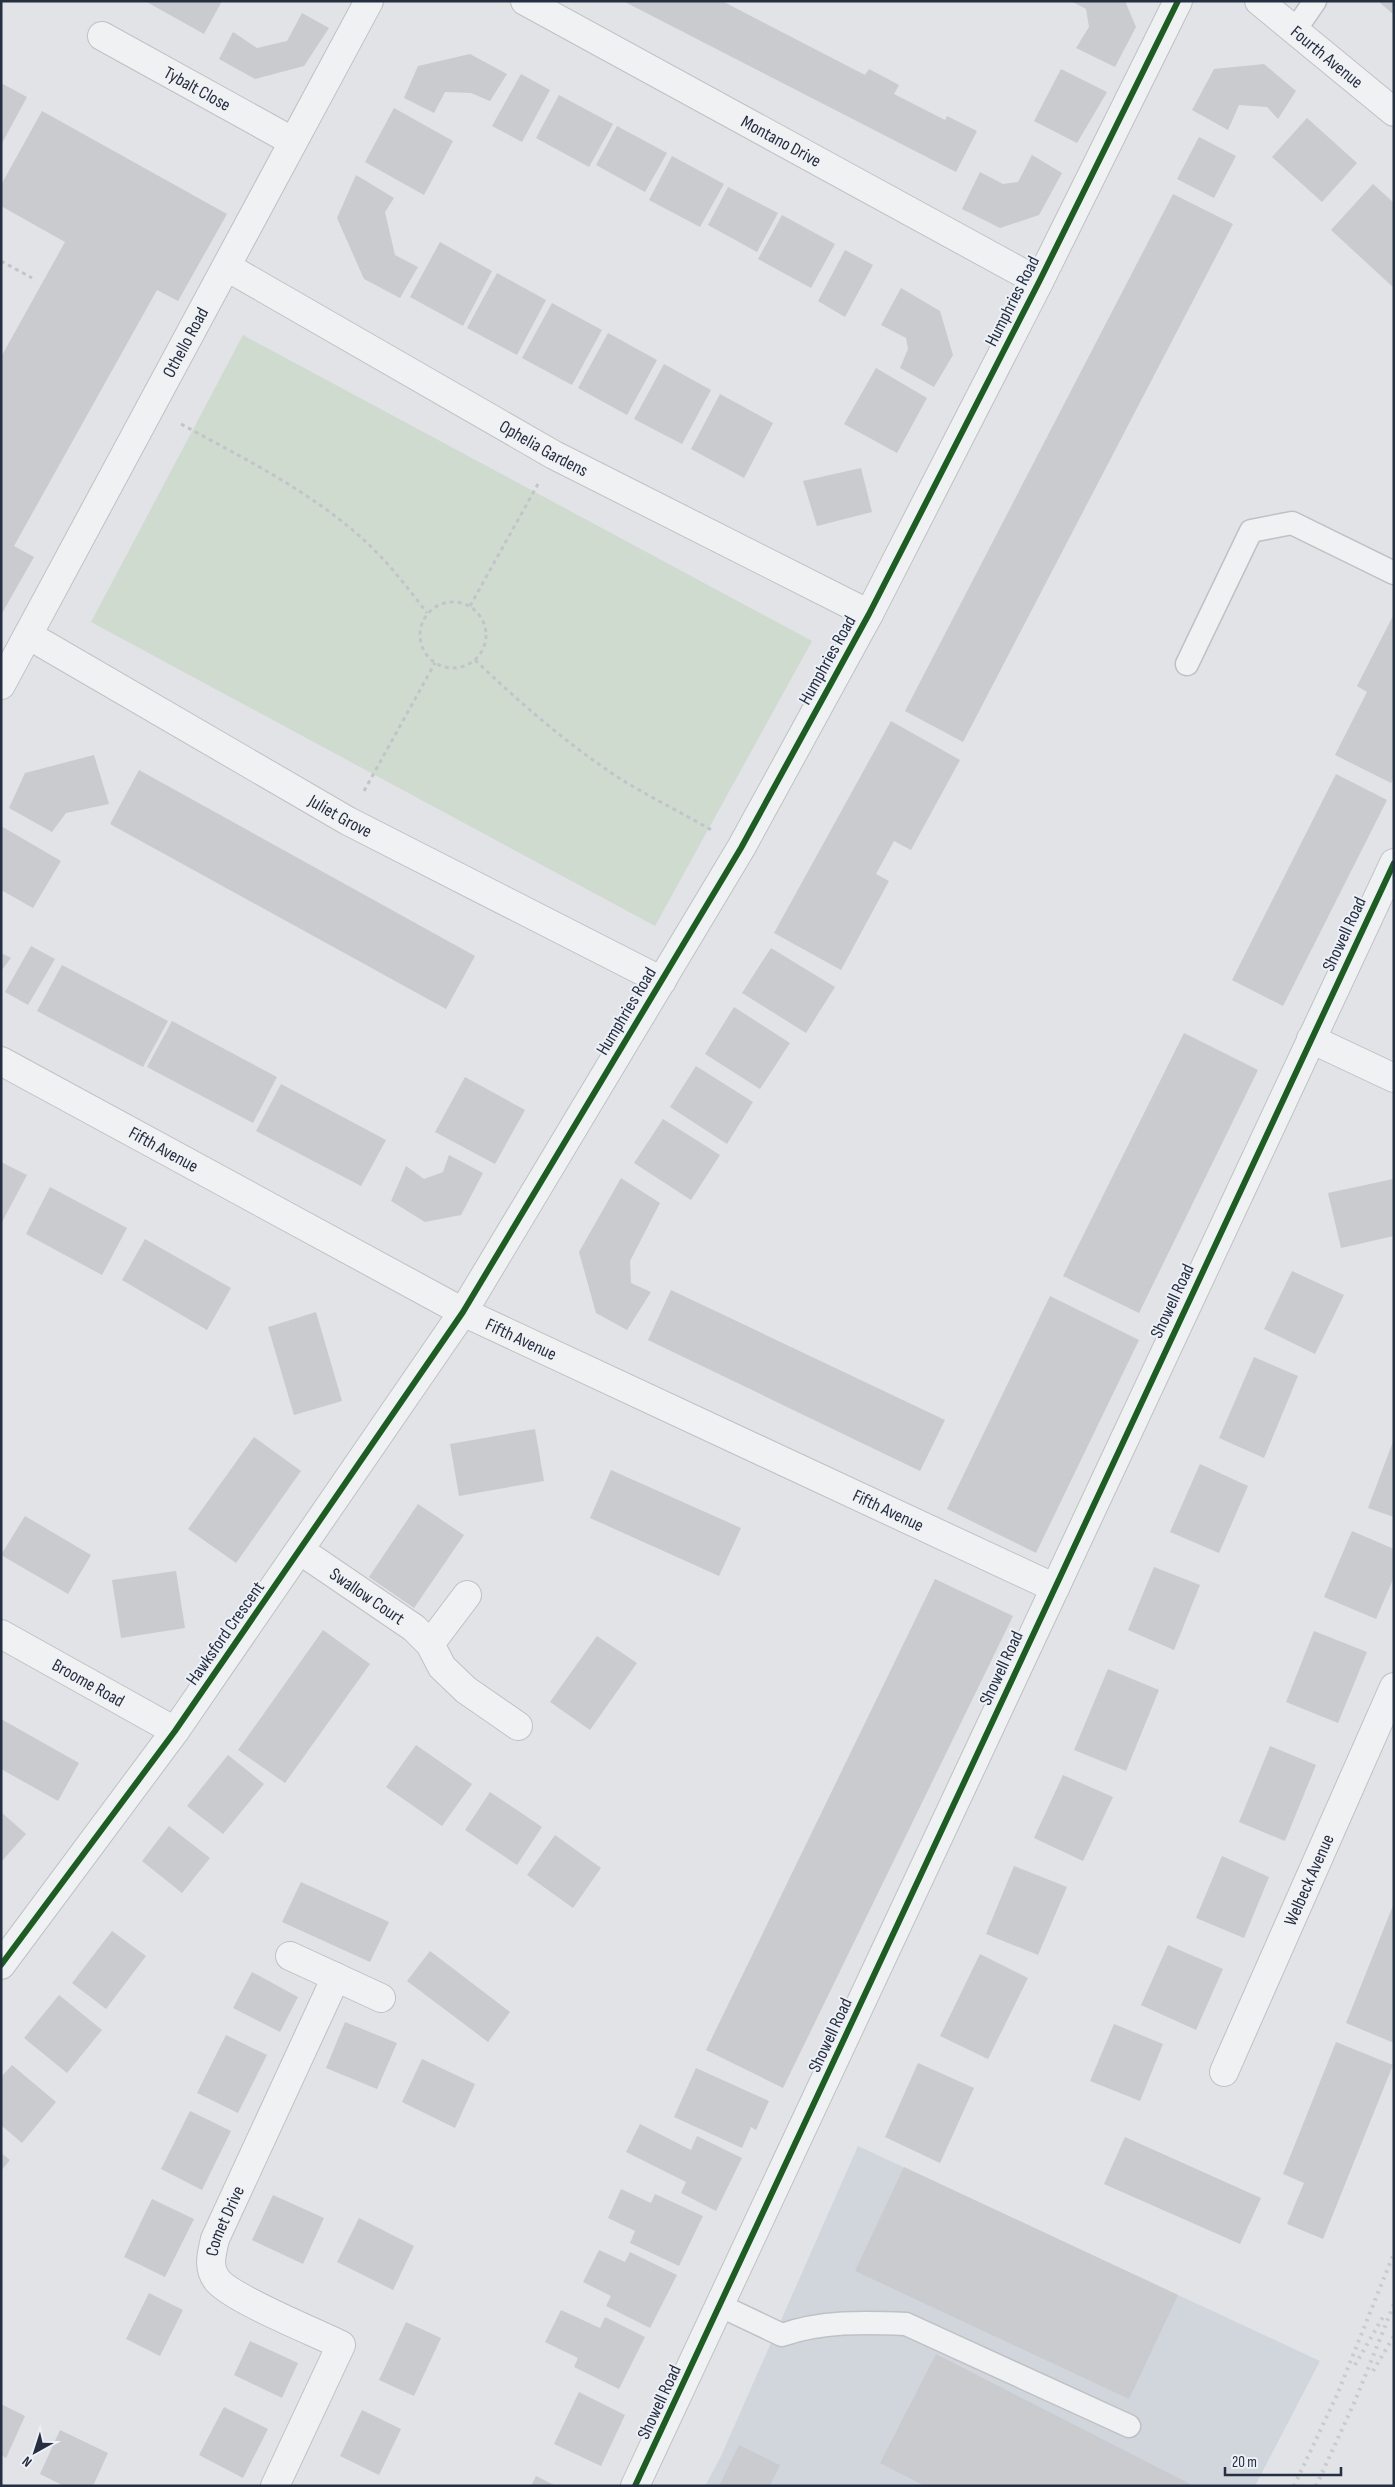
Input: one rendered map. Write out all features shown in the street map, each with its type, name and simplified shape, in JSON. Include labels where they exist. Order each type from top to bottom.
[{"type":"street","name":"Othello Road","points":[[1,685],[369,1]]},
{"type":"street","name":"Montano Drive","points":[[525,1],[1039,282]]},
{"type":"street","name":"Humphries Road","points":[[463,1312],[741,848],[869,614],[1039,282],[1178,1]]},
{"type":"street","name":"Fourth Avenue","points":[[1259,1],[1394,112]]},
{"type":"street","name":"Tybalt Close","points":[[102,36],[292,141]]},
{"type":"street","name":"Ophelia Gardens","points":[[227,267],[554,455],[869,614]]},
{"type":"street","name":"Juliet Grove","points":[[28,635],[348,821],[662,981]]},
{"type":"street","name":"Showell Road","points":[[635,2486],[721,2306],[1394,863]]},
{"type":"street","points":[[1311,1040],[1394,1078]]},
{"type":"street","name":"Fifth Avenue","points":[[1,1061],[463,1312],[1055,1588]]},
{"type":"street","name":"Hawksford Crescent","points":[[1,1965],[175,1731],[301,1551],[463,1312]]},
{"type":"street","name":"Swallow Court","points":[[301,1551],[414,1628],[430,1644],[442,1666],[466,1690],[518,1726]]},
{"type":"street","points":[[430,1644],[467,1595]]},
{"type":"street","name":"Broome Road","points":[[1,1634],[175,1731]]},
{"type":"street","name":"Welbeck Avenue","points":[[1224,2072],[1394,1687]]},
{"type":"street","points":[[290,1956],[380,1998]]},
{"type":"street","name":"Comet Drive","points":[[275,2486],[341,2345],[235,2294],[217,2280],[210,2263],[215,2239],[336,1977]]},
{"type":"lane","points":[[1296,30],[1315,1]]},
{"type":"lane","points":[[1187,664],[1252,531],[1292,523],[1394,574]]},
{"type":"lane","points":[[721,2306],[782,2335],[803,2327],[867,2322],[906,2324],[1129,2426]]},
{"type":"path","points":[[1,261],[32,278]]},
{"type":"path","points":[[150,407],[316,503],[364,540],[395,572],[427,613]]},
{"type":"path","points":[[470,606],[554,455]]},
{"type":"path","points":[[447,602],[459,602],[470,606],[480,617],[486,631],[482,652],[475,660],[455,668],[435,663],[421,645],[422,622],[427,613],[436,605],[447,602]]},
{"type":"path","points":[[475,660],[514,698],[563,739],[617,776],[741,848]]},
{"type":"path","points":[[348,821],[435,663]]},
{"type":"shaded area","points":[[243,335],[812,641],[655,926],[91,622]]},
{"type":"shaded area","points":[[858,2146],[1320,2361],[1255,2486],[705,2486],[721,2456]]},
{"type":"building","points":[[145,1],[222,1],[204,34]]},
{"type":"building","points":[[623,1],[722,1],[865,75],[869,69],[899,85],[894,94],[945,120],[947,116],[977,131],[956,172]]},
{"type":"building","points":[[1071,1],[1125,1],[1136,27],[1115,67],[1076,48],[1089,27],[1086,9]]},
{"type":"building","points":[[1378,1],[1394,1],[1394,15]]},
{"type":"building","points":[[302,13],[329,28],[304,66],[255,79],[219,59],[233,32],[257,48],[287,41]]},
{"type":"building","points":[[470,54],[507,74],[490,101],[471,93],[445,92],[434,113],[404,98],[418,66]]},
{"type":"building","points":[[1264,64],[1296,91],[1278,119],[1267,107],[1239,105],[1228,130],[1192,110],[1214,69]]},
{"type":"building","points":[[1061,69],[1107,92],[1077,143],[1034,121]]},
{"type":"building","points":[[521,74],[550,90],[522,142],[492,126]]},
{"type":"building","points":[[1,83],[27,97],[1,145]]},
{"type":"building","points":[[559,95],[613,124],[589,167],[536,138]]},
{"type":"building","points":[[394,108],[453,141],[424,195],[365,162]]},
{"type":"building","points":[[42,111],[227,214],[178,301],[157,290],[14,546],[34,557],[1,615],[1,357],[65,242],[1,206],[1,185]]},
{"type":"building","points":[[1307,118],[1357,163],[1322,202],[1272,157]]},
{"type":"building","points":[[617,126],[667,153],[645,192],[596,165]]},
{"type":"building","points":[[1199,137],[1236,156],[1214,198],[1177,179]]},
{"type":"building","points":[[1032,155],[1062,173],[1039,215],[1000,228],[962,209],[980,172],[1003,184],[1018,182]]},
{"type":"building","points":[[672,156],[724,184],[700,227],[649,200]]},
{"type":"building","points":[[356,175],[394,198],[385,212],[395,255],[418,267],[400,298],[364,279],[337,218]]},
{"type":"building","points":[[1373,184],[1394,203],[1394,288],[1331,230]]},
{"type":"building","points":[[728,187],[778,213],[757,252],[708,225]]},
{"type":"building","points":[[1173,194],[1233,224],[963,742],[905,711]]},
{"type":"building","points":[[782,215],[835,244],[811,288],[758,259]]},
{"type":"building","points":[[440,242],[492,271],[463,326],[410,297]]},
{"type":"building","points":[[845,250],[873,265],[845,317],[818,301]]},
{"type":"building","points":[[497,273],[546,300],[517,355],[467,328]]},
{"type":"building","points":[[901,288],[940,311],[953,355],[934,387],[900,368],[908,349],[906,338],[881,325]]},
{"type":"building","points":[[552,303],[602,330],[572,385],[522,358]]},
{"type":"building","points":[[608,333],[657,360],[627,415],[578,388]]},
{"type":"building","points":[[664,364],[711,390],[682,444],[634,419]]},
{"type":"building","points":[[876,368],[927,398],[897,453],[844,424]]},
{"type":"building","points":[[720,394],[773,423],[744,478],[691,449]]},
{"type":"building","points":[[861,468],[872,512],[817,526],[803,481]]},
{"type":"building","points":[[1394,614],[1394,778],[1391,783],[1335,755],[1367,692],[1357,686]]},
{"type":"building","points":[[891,721],[960,760],[911,850],[894,841],[876,874],[889,881],[841,970],[774,933]]},
{"type":"building","points":[[94,755],[109,804],[66,813],[52,832],[9,808],[25,773]]},
{"type":"building","points":[[139,770],[475,956],[446,1009],[110,824]]},
{"type":"building","points":[[1336,774],[1387,800],[1283,1006],[1232,980]]},
{"type":"building","points":[[1,826],[61,861],[33,908],[1,890]]},
{"type":"building","points":[[31,946],[55,959],[28,1005],[5,992]]},
{"type":"building","points":[[771,948],[835,987],[806,1033],[742,993]]},
{"type":"building","points":[[1,953],[11,958],[1,971]]},
{"type":"building","points":[[62,965],[168,1021],[143,1067],[37,1011]]},
{"type":"building","points":[[734,1007],[790,1043],[760,1089],[705,1054]]},
{"type":"building","points":[[172,1021],[277,1077],[253,1123],[147,1067]]},
{"type":"building","points":[[1184,1033],[1258,1070],[1139,1313],[1063,1276]]},
{"type":"building","points":[[696,1066],[753,1102],[727,1144],[670,1107]]},
{"type":"building","points":[[465,1077],[525,1110],[495,1164],[435,1132]]},
{"type":"building","points":[[281,1084],[386,1140],[361,1186],[256,1131]]},
{"type":"building","points":[[663,1119],[720,1155],[691,1200],[634,1163]]},
{"type":"building","points":[[449,1155],[483,1173],[461,1215],[425,1222],[391,1201],[406,1166],[424,1179],[443,1172]]},
{"type":"building","points":[[1,1162],[27,1175],[1,1224]]},
{"type":"building","points":[[621,1178],[660,1203],[630,1261],[631,1283],[651,1292],[627,1330],[596,1313],[579,1252]]},
{"type":"building","points":[[1393,1179],[1394,1236],[1341,1248],[1328,1193]]},
{"type":"building","points":[[50,1187],[127,1228],[102,1275],[26,1234]]},
{"type":"building","points":[[145,1239],[231,1288],[207,1330],[122,1280]]},
{"type":"building","points":[[1292,1271],[1344,1295],[1315,1354],[1264,1329]]},
{"type":"building","points":[[671,1290],[945,1420],[920,1471],[648,1340]]},
{"type":"building","points":[[1050,1296],[1139,1340],[1036,1553],[947,1509]]},
{"type":"building","points":[[316,1312],[342,1401],[294,1415],[268,1327]]},
{"type":"building","points":[[1254,1357],[1298,1376],[1264,1458],[1219,1438]]},
{"type":"building","points":[[535,1429],[544,1481],[459,1496],[450,1444]]},
{"type":"building","points":[[254,1437],[301,1471],[236,1563],[188,1529]]},
{"type":"building","points":[[1394,1439],[1394,1517],[1368,1508]]},
{"type":"building","points":[[1200,1464],[1248,1486],[1219,1553],[1170,1532]]},
{"type":"building","points":[[611,1470],[741,1528],[719,1576],[590,1518]]},
{"type":"building","points":[[418,1504],[464,1535],[414,1608],[369,1577]]},
{"type":"building","points":[[25,1516],[91,1555],[68,1594],[1,1555]]},
{"type":"building","points":[[1352,1531],[1394,1549],[1394,1577],[1376,1619],[1324,1597]]},
{"type":"building","points":[[1154,1567],[1200,1585],[1174,1650],[1128,1630]]},
{"type":"building","points":[[176,1571],[185,1628],[121,1638],[112,1580]]},
{"type":"building","points":[[935,1579],[1013,1616],[783,2088],[706,2050]]},
{"type":"building","points":[[323,1630],[370,1664],[285,1783],[238,1750]]},
{"type":"building","points":[[1314,1631],[1367,1652],[1338,1723],[1286,1702]]},
{"type":"building","points":[[597,1636],[637,1663],[590,1730],[550,1702]]},
{"type":"building","points":[[1108,1669],[1159,1690],[1126,1771],[1074,1750]]},
{"type":"building","points":[[1,1719],[79,1763],[58,1801],[1,1769]]},
{"type":"building","points":[[416,1745],[472,1784],[442,1826],[386,1787]]},
{"type":"building","points":[[1270,1746],[1316,1765],[1285,1841],[1239,1822]]},
{"type":"building","points":[[228,1755],[264,1784],[223,1834],[187,1806]]},
{"type":"building","points":[[1063,1775],[1113,1797],[1083,1861],[1034,1838]]},
{"type":"building","points":[[490,1792],[542,1827],[517,1865],[465,1830]]},
{"type":"building","points":[[1,1812],[26,1834],[1,1862]]},
{"type":"building","points":[[169,1826],[210,1858],[182,1893],[142,1861]]},
{"type":"building","points":[[555,1835],[601,1868],[573,1908],[527,1875]]},
{"type":"building","points":[[1222,1856],[1269,1877],[1244,1938],[1196,1918]]},
{"type":"building","points":[[1014,1866],[1067,1887],[1038,1955],[986,1934]]},
{"type":"building","points":[[301,1882],[389,1922],[370,1962],[282,1922]]},
{"type":"building","points":[[1394,1903],[1394,2043],[1346,2023]]},
{"type":"building","points":[[112,1931],[146,1956],[106,2009],[72,1983]]},
{"type":"building","points":[[1168,1945],[1223,1969],[1196,2030],[1141,2005]]},
{"type":"building","points":[[430,1951],[510,2012],[488,2042],[407,1981]]},
{"type":"building","points":[[980,1954],[1028,1978],[988,2059],[940,2036]]},
{"type":"building","points":[[252,1972],[298,1997],[280,2032],[233,2008]]},
{"type":"building","points":[[59,1995],[102,2030],[67,2073],[24,2038]]},
{"type":"building","points":[[345,2022],[397,2043],[377,2089],[326,2068]]},
{"type":"building","points":[[1114,2024],[1163,2044],[1140,2101],[1090,2081]]},
{"type":"building","points":[[226,2035],[267,2055],[238,2113],[197,2093]]},
{"type":"building","points":[[1336,2042],[1393,2065],[1323,2239],[1287,2224],[1304,2183],[1283,2174]]},
{"type":"building","points":[[422,2059],[475,2084],[455,2128],[402,2102]]},
{"type":"building","points":[[918,2063],[974,2088],[940,2163],[885,2137]]},
{"type":"building","points":[[12,2065],[56,2102],[22,2143],[1,2125],[1,2077]]},
{"type":"building","points":[[696,2068],[769,2101],[756,2130],[751,2127],[742,2148],[674,2117]]},
{"type":"building","points":[[190,2111],[231,2131],[202,2190],[161,2169]]},
{"type":"building","points":[[640,2124],[691,2150],[697,2136],[742,2158],[716,2211],[681,2193],[686,2182],[626,2152]]},
{"type":"building","points":[[1125,2137],[1261,2198],[1240,2244],[1104,2184]]},
{"type":"building","points":[[1,2153],[10,2160],[1,2171]]},
{"type":"building","points":[[904,2167],[1178,2295],[1129,2399],[855,2271]]},
{"type":"building","points":[[621,2189],[651,2203],[655,2194],[703,2216],[679,2266],[630,2243],[635,2231],[608,2218]]},
{"type":"building","points":[[273,2195],[324,2218],[303,2264],[252,2240]]},
{"type":"building","points":[[152,2199],[194,2219],[165,2277],[124,2257]]},
{"type":"building","points":[[359,2218],[414,2246],[393,2290],[337,2262]]},
{"type":"building","points":[[599,2250],[625,2262],[630,2252],[677,2275],[650,2328],[606,2306],[611,2296],[583,2282]]},
{"type":"building","points":[[149,2293],[183,2310],[160,2356],[126,2339]]},
{"type":"building","points":[[561,2310],[600,2328],[605,2317],[645,2337],[619,2389],[574,2367],[578,2358],[545,2342]]},
{"type":"building","points":[[406,2322],[441,2338],[414,2396],[379,2380]]},
{"type":"building","points":[[250,2341],[298,2363],[282,2398],[234,2375]]},
{"type":"building","points":[[936,2354],[1194,2486],[925,2486],[880,2463]]},
{"type":"building","points":[[579,2392],[625,2415],[601,2466],[554,2444]]},
{"type":"building","points":[[1,2404],[25,2416],[6,2458],[1,2455]]},
{"type":"building","points":[[224,2407],[268,2429],[243,2478],[199,2455]]},
{"type":"building","points":[[362,2410],[401,2429],[379,2475],[340,2456]]},
{"type":"building","points":[[60,2430],[108,2453],[93,2486],[64,2486],[40,2474]]},
{"type":"building","points":[[739,2445],[780,2465],[770,2486],[719,2486]]},
{"type":"building","points":[[536,2476],[556,2486],[531,2486]]},
{"type":"railway","points":[[1294,2486],[1337,2395],[1394,2253]]},
{"type":"railway","points":[[1316,2486],[1355,2401],[1394,2304]]},
{"type":"railway","points":[[1355,2365],[1383,2317]]},
{"type":"railway","points":[[1373,2371],[1394,2336]]},
{"type":"cycle path","points":[[1,1965],[175,1731],[463,1312],[741,848],[869,614],[1039,282],[1178,1]]},
{"type":"cycle path","points":[[635,2486],[1394,863]]}]
